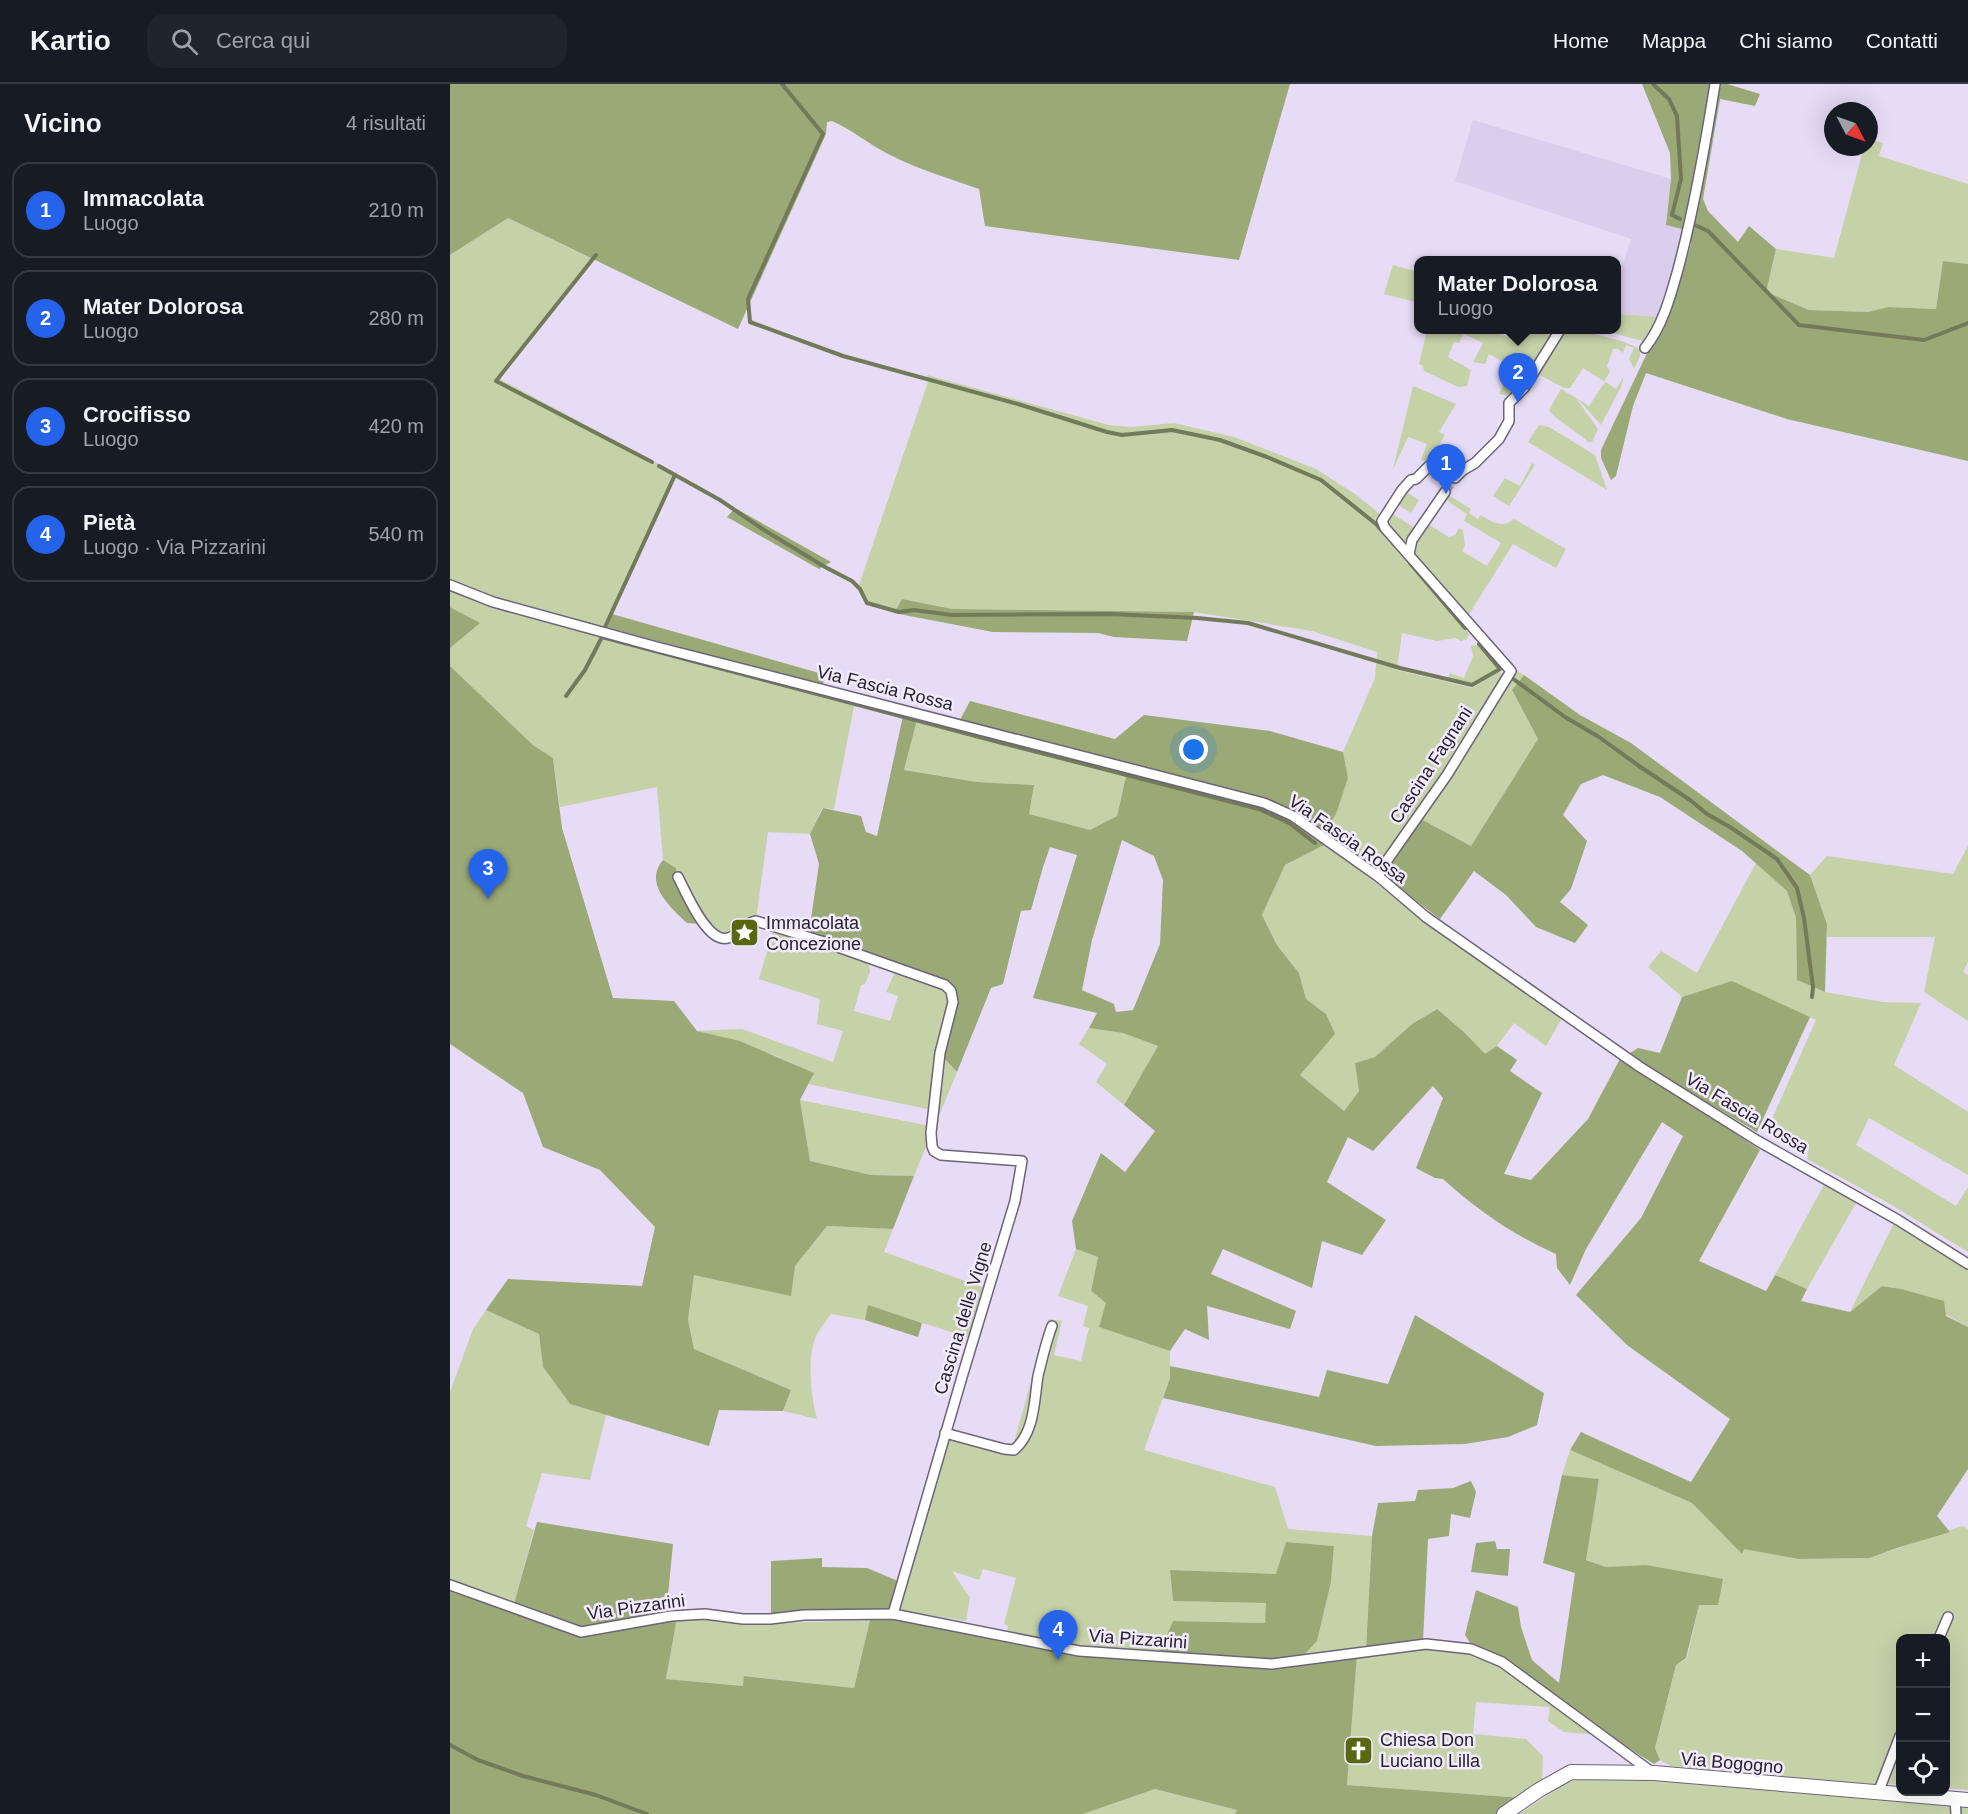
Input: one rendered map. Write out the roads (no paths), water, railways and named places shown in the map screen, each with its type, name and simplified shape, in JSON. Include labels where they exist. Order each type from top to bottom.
[{"type":"main road","name":"Via Bogogno","points":[[1504,1814],[1571,1772],[1654,1773],[1961,1799]]},
{"type":"street","points":[[1645,348],[1652,340],[1668,305],[1686,242],[1701,171],[1715,84]]},
{"type":"street","points":[[1455,478],[1475,463],[1499,439],[1509,421],[1509,403],[1524,388],[1558,334]]},
{"type":"street","points":[[1409,554],[1385,528],[1382,521],[1402,490],[1429,466]]},
{"type":"street","points":[[1409,554],[1412,540],[1445,492]]},
{"type":"street","name":"Cascina Fagnani","points":[[1379,877],[1381,869],[1447,775],[1511,671],[1409,554]]},
{"type":"street","name":"Via Fascia Rossa","points":[[450,585],[493,602],[634,640],[1264,803],[1293,816],[1379,877],[1426,917],[1641,1067],[1758,1141],[1898,1220],[1968,1264]]},
{"type":"street","name":"Cascina delle Vigne","points":[[678,877],[710,933],[719,938],[728,938],[750,922],[756,921],[945,985],[951,991],[953,1002],[935,1083],[931,1132],[934,1151],[941,1155],[954,1157],[1022,1161],[1015,1201],[893,1614]]},
{"type":"street","points":[[945,1434],[1004,1449],[1014,1450],[1020,1444],[1030,1422],[1044,1347],[1052,1326]]},
{"type":"street","name":"Via Pizzarini","points":[[450,1585],[581,1632],[671,1616],[705,1614],[743,1619],[893,1614],[1079,1652],[1267,1663],[1426,1644],[1471,1649],[1502,1662],[1654,1773]]},
{"type":"street","points":[[1942,1634],[1948,1617]]},
{"type":"street","points":[[1878,1793],[1898,1742]]},
{"type":"street","points":[[1956,1814],[1961,1799]]},
{"type":"waterway","points":[[782,84],[823,134],[748,299],[750,322],[843,356],[1018,404],[1107,432],[1122,435],[1172,430],[1220,440],[1321,480],[1383,532]]},
{"type":"waterway","points":[[1653,84],[1669,99],[1677,116],[1681,179],[1672,215],[1680,219]]},
{"type":"waterway","points":[[1695,225],[1708,231],[1799,325],[1924,340],[1968,323]]},
{"type":"waterway","points":[[596,255],[496,381],[652,462]]},
{"type":"waterway","points":[[659,466],[720,500],[764,530],[852,581],[860,589],[867,603],[899,612],[914,610],[952,615],[1110,614],[1248,623],[1400,668],[1472,685],[1500,669],[1479,644]]},
{"type":"waterway","points":[[605,627],[675,475]]},
{"type":"waterway","points":[[1410,563],[1465,628]]},
{"type":"waterway","points":[[566,696],[585,670],[602,637],[1259,809],[1289,823],[1315,843]]},
{"type":"waterway","points":[[1512,678],[1707,814],[1777,859],[1797,888],[1804,918],[1813,987],[1812,997]]},
{"type":"waterway","points":[[450,1745],[478,1760],[523,1776],[596,1795],[647,1814]]},
{"type":"tunnel","points":[[1445,492],[1455,478]]},
{"type":"place","name":"Mater Dolorosa","points":[[1518,403]]},
{"type":"place","name":"Immacolata","points":[[1446,494]]},
{"type":"place","name":"Crocifisso","points":[[488,899]]},
{"type":"place","name":"Immacolata Concezione","points":[[745,933]]},
{"type":"place","name":"Pietà","points":[[1058,1660]]},
{"type":"place","name":"Chiesa Don Luciano Lilla","points":[[1359,1750]]}]
